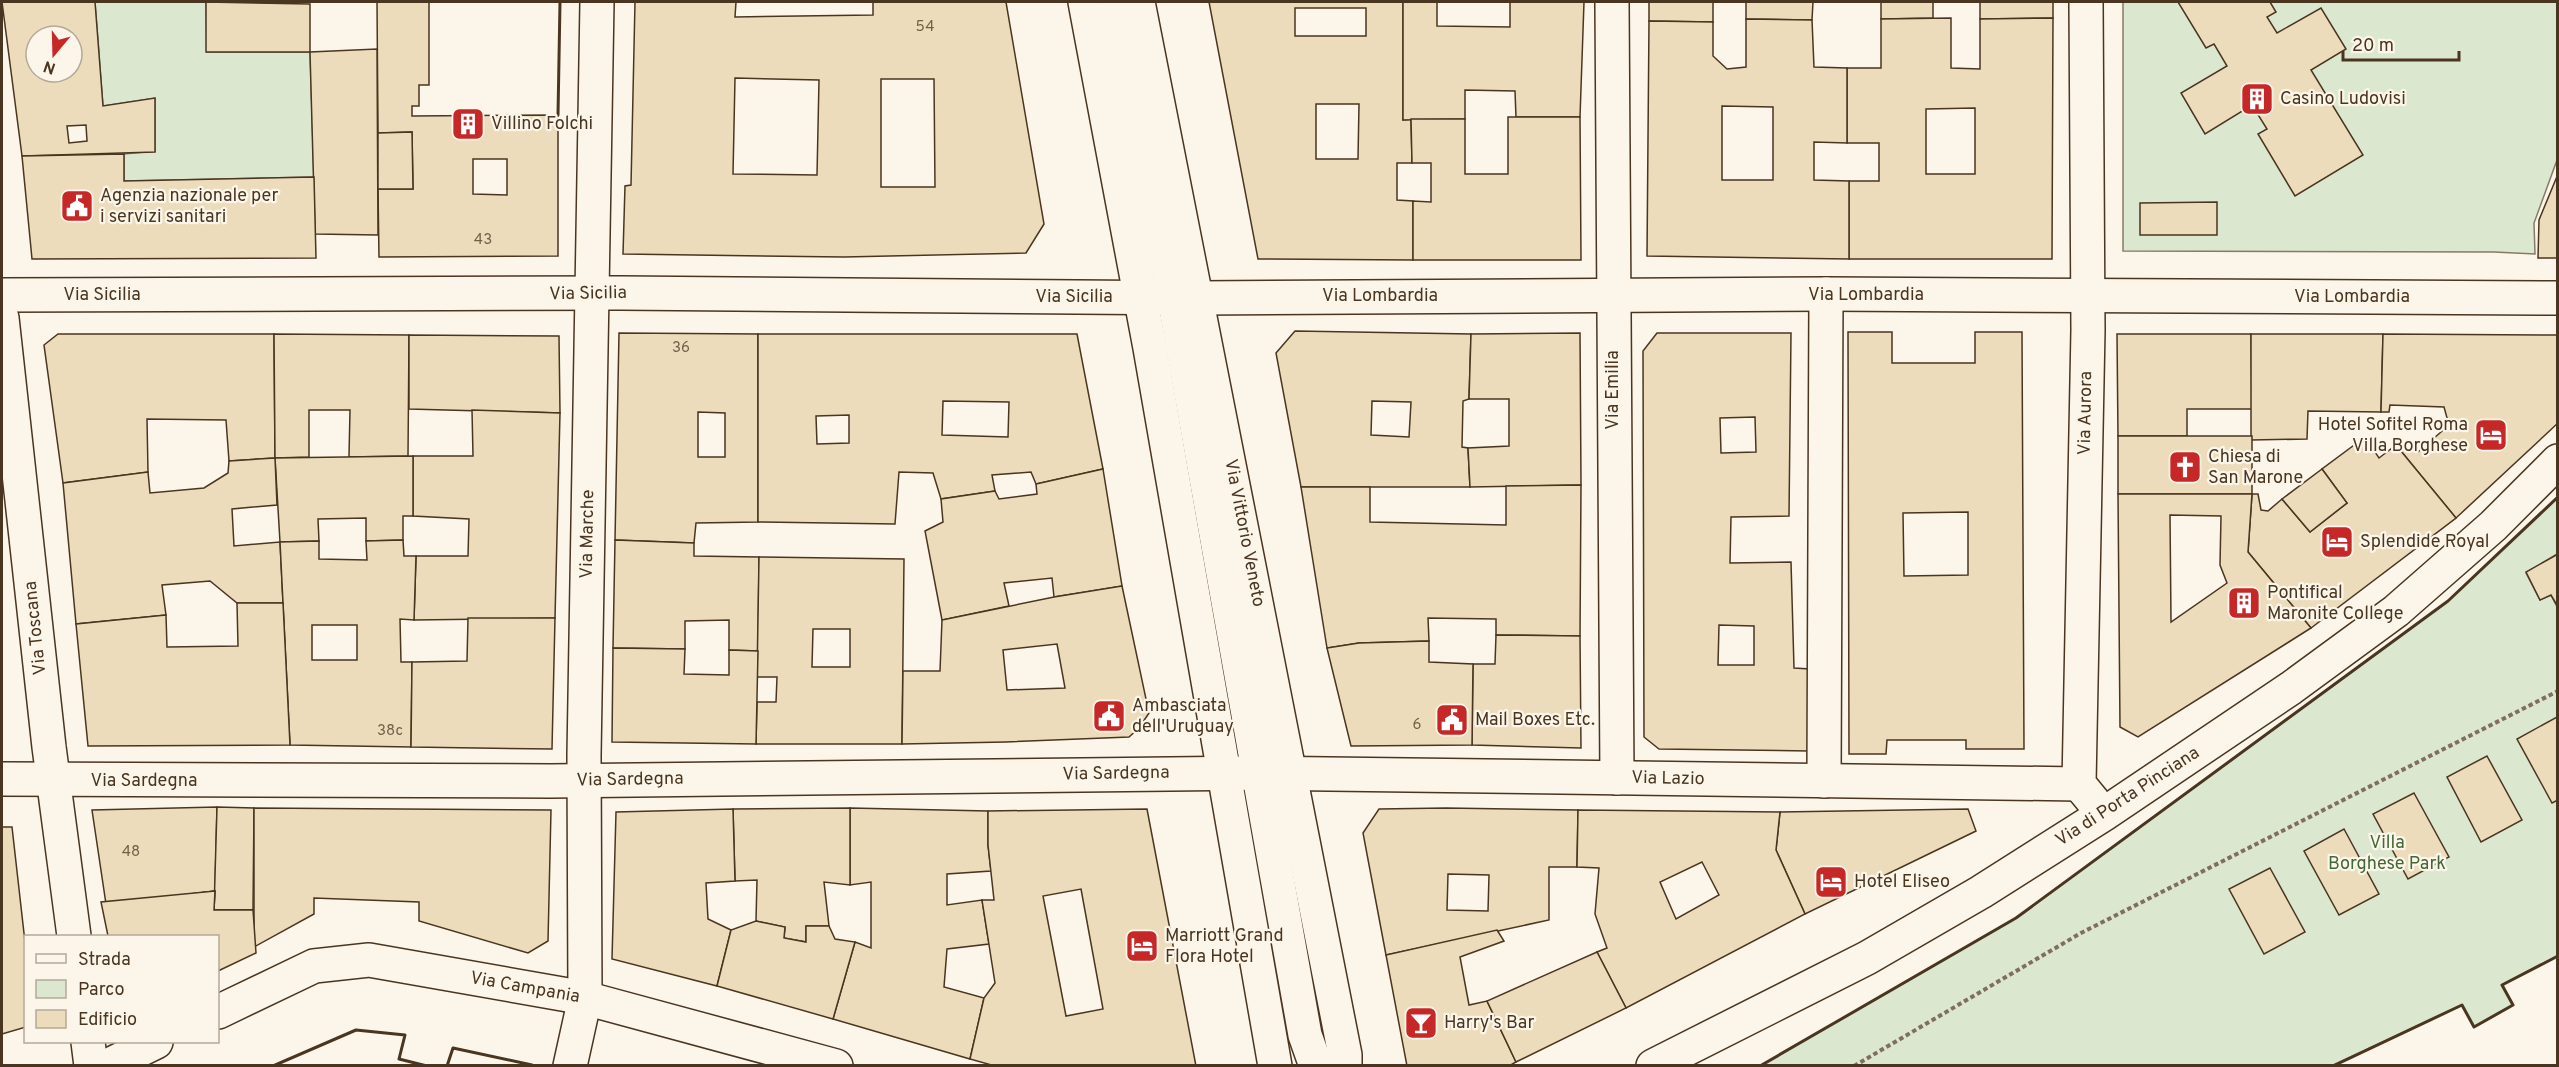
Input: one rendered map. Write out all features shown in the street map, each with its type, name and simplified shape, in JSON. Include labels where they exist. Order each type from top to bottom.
[{"type":"street","name":"Via Marche","points":[[570,1065],[585,998],[584,781],[597,2]]},
{"type":"street","points":[[1085,2],[1140,298],[1275,1065]]},
{"type":"street","name":"Via Vittorio Veneto","points":[[1113,2],[1186,298]]},
{"type":"street","name":"Via Vittorio Veneto","points":[[1138,2],[1186,298],[1274,773],[1343,1045],[1345,1065]]},
{"type":"street","name":"Via Emilia","points":[[1612,2],[1612,295],[1617,778]]},
{"type":"street","name":"Via Aurora","points":[[2079,784],[2087,296],[2086,2]]},
{"type":"street","name":"Via Sicilia","points":[[2,296],[592,294],[1186,298]]},
{"type":"street","points":[[1824,781],[1826,294]]},
{"type":"street","name":"Via Lombardia","points":[[1186,298],[1826,294],[2558,298]]},
{"type":"street","name":"Via Toscana","points":[[2,318],[53,780],[74,935]]},
{"type":"street","name":"Via di Porta Pinciana","points":[[1653,1065],[1867,958],[1982,892],[2104,814],[2291,688],[2396,611],[2493,526],[2558,461]]},
{"type":"street","name":"Via Vittorio Veneto","points":[[1274,773],[1305,1035],[1316,1065]]},
{"type":"street","name":"Via Sardegna","points":[[2,779],[584,781],[1274,773]]},
{"type":"street","name":"Via Lazio","points":[[1274,773],[2079,784]]},
{"type":"street","points":[[2079,784],[2104,814]]},
{"type":"street","name":"Via Campania","points":[[219,1012],[314,966],[369,960],[585,998],[836,1065]]},
{"type":"street","points":[[1293,1065],[1305,1035]]},
{"type":"street","points":[[88,1043],[91,1065]]},
{"type":"street","points":[[106,1065],[152,1043]]},
{"type":"path","points":[[1854,1065],[2081,933],[2558,691]]},
{"type":"green space","points":[[95,2],[206,2],[207,52],[310,52],[314,177],[124,181],[124,154],[155,151],[155,98],[103,106]]},
{"type":"green space","points":[[2123,2],[2557,2],[2557,160],[2534,223],[2535,254],[2123,251]]},
{"type":"green space","name":"Villa Borghese Park","points":[[2557,497],[2557,554],[2526,573],[2540,600],[2551,595],[2557,607],[2557,956],[2502,985],[2513,1005],[2474,1027],[2462,1005],[2333,1065],[1760,1066],[2016,918],[2448,601]]},
{"type":"building","points":[[2,2],[95,2],[103,106],[155,98],[155,152],[22,156]],"holes":[[[86,125],[87,141],[69,143],[67,126]]]},
{"type":"building","points":[[206,2],[310,4],[310,52],[206,52]]},
{"type":"building","name":"Villino Folchi","points":[[377,2],[429,2],[429,85],[419,85],[419,106],[412,106],[412,116],[558,115],[558,256],[379,257],[378,189],[413,189],[412,132],[378,133]],"holes":[[[473,159],[507,159],[507,195],[473,194]]]},
{"type":"building","points":[[635,2],[736,2],[735,17],[873,15],[873,2],[1006,2],[1044,224],[1026,253],[844,257],[623,254],[625,186],[631,185]],"holes":[[[735,78],[819,80],[817,175],[733,174]],[[881,79],[934,79],[935,187],[881,187]]]},
{"type":"building","points":[[1209,2],[1403,2],[1403,120],[1411,119],[1412,163],[1397,163],[1397,200],[1413,201],[1413,260],[1258,259]],"holes":[[[1295,8],[1366,8],[1366,36],[1295,36]],[[1316,104],[1359,104],[1358,159],[1316,159]]]},
{"type":"building","points":[[1403,2],[1437,2],[1437,26],[1510,27],[1510,2],[1584,2],[1580,117],[1516,117],[1515,91],[1465,90],[1465,119],[1403,120]]},
{"type":"building","points":[[1649,2],[1713,2],[1713,22],[1649,21]]},
{"type":"building","points":[[1746,2],[1813,2],[1812,20],[1746,19]]},
{"type":"building","points":[[1881,2],[1933,2],[1933,18],[1881,19]]},
{"type":"building","points":[[1980,2],[2053,2],[2053,18],[1980,19]]},
{"type":"building","name":"Casino Ludovisi","points":[[2178,2],[2270,2],[2276,12],[2267,17],[2277,33],[2321,8],[2346,49],[2311,70],[2363,155],[2295,196],[2258,134],[2267,129],[2252,105],[2205,134],[2181,93],[2227,66],[2214,44],[2206,48]]},
{"type":"building","points":[[1951,18],[1951,68],[1980,69],[1980,19],[2053,18],[2052,259],[1849,259],[1849,181],[1879,181],[1879,143],[1847,143],[1847,68],[1881,68],[1881,19]],"holes":[[[1975,108],[1975,174],[1926,174],[1926,109]]]},
{"type":"building","points":[[1746,19],[1812,20],[1814,67],[1847,68],[1847,143],[1814,142],[1814,180],[1849,181],[1849,259],[1647,256],[1649,21],[1713,22],[1713,56],[1727,69],[1746,67]],"holes":[[[1722,106],[1773,107],[1773,180],[1722,180]]]},
{"type":"building","points":[[377,49],[378,235],[315,234],[310,52]]},
{"type":"building","points":[[1508,117],[1580,117],[1581,260],[1413,260],[1413,201],[1431,202],[1431,163],[1412,163],[1411,119],[1465,119],[1465,174],[1508,174]]},
{"type":"building","points":[[412,132],[413,189],[378,189],[378,133]]},
{"type":"building","points":[[124,154],[124,181],[314,177],[316,258],[32,259],[22,156]]},
{"type":"building","points":[[2558,174],[2558,258],[2538,258],[2539,220]]},
{"type":"building","points":[[2217,202],[2217,235],[2140,235],[2140,203]]},
{"type":"building","points":[[1295,331],[1471,334],[1469,399],[1463,401],[1462,447],[1468,448],[1470,487],[1301,487],[1276,353]],"holes":[[[1372,401],[1411,402],[1409,437],[1371,435]]]},
{"type":"building","points":[[1848,332],[1892,332],[1892,363],[1975,363],[1975,332],[2022,332],[2024,749],[1966,749],[1966,740],[1887,740],[1886,754],[1849,754]],"holes":[[[1968,512],[1968,575],[1904,576],[1903,513]]]},
{"type":"building","points":[[619,333],[758,334],[758,522],[696,523],[694,543],[615,540]],"holes":[[[698,412],[725,413],[725,457],[698,457]]]},
{"type":"building","points":[[1580,333],[1581,485],[1470,487],[1468,448],[1509,446],[1509,399],[1469,399],[1471,334]]},
{"type":"building","points":[[1657,333],[1791,333],[1789,516],[1731,517],[1730,563],[1791,562],[1794,668],[1810,669],[1809,751],[1659,749],[1644,737],[1643,351]],"holes":[[[1755,417],[1756,452],[1721,453],[1720,418]],[[1719,625],[1754,626],[1754,665],[1718,665]]]},
{"type":"building","points":[[58,334],[274,334],[275,458],[229,461],[226,420],[147,419],[148,472],[63,483],[44,345]]},
{"type":"building","points":[[274,334],[409,335],[408,456],[349,457],[350,410],[309,410],[309,457],[275,458]]},
{"type":"building","points":[[758,334],[1077,334],[1103,469],[1036,484],[1031,472],[992,475],[995,491],[941,499],[933,473],[899,472],[895,524],[758,522]],"holes":[[[943,401],[1009,402],[1008,437],[942,435]],[[849,415],[849,443],[817,444],[816,416]]]},
{"type":"building","points":[[2117,334],[2251,334],[2252,409],[2187,409],[2187,436],[2118,436]]},
{"type":"building","points":[[2251,334],[2383,334],[2381,412],[2308,411],[2307,439],[2251,440]]},
{"type":"building","name":"Hotel Sofitel Roma Villa Borghese","points":[[2383,334],[2558,335],[2558,423],[2456,518],[2396,445],[2418,452],[2449,425],[2444,407],[2390,405],[2389,412],[2381,412]]},
{"type":"building","points":[[409,335],[559,336],[560,413],[409,409]]},
{"type":"building","points":[[472,410],[560,413],[555,618],[414,620],[416,556],[468,556],[469,519],[413,516],[413,456],[473,456]]},
{"type":"building","name":"Chiesa di San Marone","points":[[2118,436],[2252,436],[2252,494],[2118,494]]},
{"type":"building","name":"Splendide Royal","points":[[2365,437],[2379,458],[2396,445],[2456,518],[2311,628],[2248,552],[2252,494],[2258,494],[2261,510],[2268,511],[2282,499],[2310,532],[2347,503],[2322,469]]},
{"type":"building","points":[[413,456],[413,516],[403,516],[403,540],[366,541],[366,518],[318,519],[319,541],[280,542],[275,458]]},
{"type":"building","points":[[275,458],[277,505],[232,509],[234,546],[280,542],[283,603],[237,603],[210,581],[162,585],[166,615],[76,624],[63,483],[148,472],[150,493],[204,488],[228,473],[229,461]]},
{"type":"building","points":[[1103,469],[1122,586],[1054,597],[1052,578],[1004,583],[1009,606],[942,620],[925,531],[943,522],[941,499],[995,491],[999,499],[1037,494],[1036,484]]},
{"type":"building","points":[[2322,469],[2347,503],[2310,532],[2282,499]]},
{"type":"building","points":[[1581,485],[1580,636],[1496,635],[1496,619],[1428,618],[1429,641],[1359,643],[1327,648],[1301,487],[1370,487],[1370,522],[1506,525],[1506,486]]},
{"type":"building","name":"Pontifical Maronite College","points":[[2118,494],[2252,494],[2248,552],[2311,628],[2138,737],[2120,727]],"holes":[[[2170,515],[2221,516],[2220,565],[2227,583],[2171,622]]]},
{"type":"building","points":[[403,540],[404,556],[416,556],[414,620],[400,619],[401,662],[412,662],[411,747],[290,745],[280,542],[319,541],[319,559],[367,560],[366,541]],"holes":[[[312,625],[357,625],[357,660],[312,660]]]},
{"type":"building","points":[[615,540],[694,543],[694,556],[759,557],[758,651],[729,650],[729,620],[685,621],[685,649],[613,648]]},
{"type":"building","points":[[2558,554],[2558,607],[2551,595],[2540,600],[2526,572]]},
{"type":"building","points":[[759,557],[904,559],[902,744],[756,744],[757,702],[776,702],[777,677],[757,677]],"holes":[[[813,629],[850,629],[850,667],[812,667]]]},
{"type":"building","points":[[1122,586],[1149,713],[1139,728],[1129,737],[902,744],[903,671],[940,671],[942,620],[1054,597]],"holes":[[[1057,644],[1065,688],[1007,690],[1003,650]]]},
{"type":"building","points":[[237,603],[283,603],[290,745],[88,746],[76,624],[166,615],[167,647],[238,646]]},
{"type":"building","points":[[468,618],[555,618],[552,749],[411,747],[412,662],[467,661]]},
{"type":"building","points":[[1496,635],[1580,636],[1581,748],[1472,745],[1473,664],[1495,664]]},
{"type":"building","points":[[1429,641],[1429,662],[1473,664],[1472,745],[1351,746],[1327,648],[1359,643]]},
{"type":"building","points":[[613,648],[685,649],[684,674],[729,675],[729,650],[758,651],[756,744],[612,742]]},
{"type":"building","points":[[2557,717],[2558,800],[2552,803],[2517,739]]},
{"type":"building","points":[[2487,756],[2522,820],[2481,842],[2447,777]]},
{"type":"building","points":[[2414,793],[2449,857],[2408,879],[2373,814]]},
{"type":"building","points":[[217,807],[215,891],[106,904],[92,810]]},
{"type":"building","points":[[217,807],[254,808],[253,910],[214,910]]},
{"type":"building","points":[[254,808],[551,810],[548,941],[528,953],[419,921],[419,902],[314,898],[314,914],[254,947]]},
{"type":"building","points":[[850,808],[988,811],[991,871],[947,874],[947,905],[982,900],[989,944],[947,949],[944,987],[984,998],[970,1059],[833,1019],[855,942],[871,948],[871,882],[850,885]]},
{"type":"building","points":[[850,808],[850,885],[824,882],[829,926],[806,926],[806,942],[784,938],[785,927],[756,921],[757,880],[735,881],[733,809]]},
{"type":"building","points":[[733,809],[735,881],[706,883],[708,919],[731,930],[717,986],[612,959],[616,812]]},
{"type":"building","points":[[1147,809],[1196,1066],[995,1066],[970,1059],[984,998],[995,983],[982,900],[994,900],[988,845],[988,811]],"holes":[[[1081,889],[1103,1009],[1066,1016],[1043,896]]]},
{"type":"building","points":[[1379,809],[1578,810],[1577,867],[1549,867],[1549,920],[1386,955],[1363,833]],"holes":[[[1448,874],[1489,875],[1488,911],[1447,910]]]},
{"type":"building","name":"Hotel Eliseo","points":[[1968,809],[1976,831],[1805,914],[1776,850],[1780,812]]},
{"type":"building","points":[[1578,810],[1780,812],[1776,850],[1805,914],[1626,1008],[1597,952],[1607,948],[1595,914],[1599,868],[1577,867]],"holes":[[[1702,862],[1719,895],[1676,919],[1660,882]]]},
{"type":"building","points":[[2,827],[12,827],[24,935],[24,1028],[2,1034]]},
{"type":"building","points":[[2344,829],[2379,894],[2339,915],[2304,851]]},
{"type":"building","points":[[2270,868],[2305,932],[2264,954],[2229,889]]},
{"type":"building","points":[[215,891],[214,910],[253,910],[254,947],[219,965],[219,935],[110,935],[106,904]]},
{"type":"building","points":[[215,891],[214,910],[253,910],[256,953],[219,971],[219,935],[108,935],[101,902]]},
{"type":"building","points":[[756,921],[785,927],[784,938],[806,942],[806,926],[829,926],[835,939],[855,942],[833,1019],[717,986],[731,930]]},
{"type":"building","points":[[1497,930],[1504,941],[1460,957],[1469,1005],[1487,1001],[1516,1062],[1509,1066],[1407,1066],[1386,955]]},
{"type":"building","points":[[1597,952],[1626,1008],[1516,1062],[1487,1001]]},
{"type":"wall","points":[[558,115],[560,2]]},
{"type":"wall","points":[[1760,1066],[2016,918],[2448,601],[2558,497]]},
{"type":"wall","points":[[2333,1066],[2462,1005],[2474,1027],[2513,1005],[2502,985],[2558,956]]},
{"type":"wall","points":[[273,1066],[356,1030],[405,1035],[399,1059],[427,1066]]},
{"type":"wall","points":[[447,1066],[453,1048],[532,1065]]},
{"type":"place","name":"Casino Ludovisi","points":[[2257,99]]},
{"type":"place","name":"Villino Folchi","points":[[468,124]]},
{"type":"place","name":"Agenzia nazionale per i servizi sanitari","points":[[77,206]]},
{"type":"place","name":"Hotel Sofitel Roma Villa Borghese","points":[[2491,435]]},
{"type":"place","name":"Chiesa di San Marone","points":[[2185,467]]},
{"type":"place","name":"Splendide Royal","points":[[2337,542]]},
{"type":"place","name":"Pontifical Maronite College","points":[[2244,603]]},
{"type":"place","name":"Ambasciata dell'Uruguay","points":[[1109,716]]},
{"type":"place","name":"Mail Boxes Etc.","points":[[1452,720]]},
{"type":"place","name":"Hotel Eliseo","points":[[1831,882]]},
{"type":"place","name":"Marriott Grand Flora Hotel","points":[[1142,946]]},
{"type":"place","name":"Harry's Bar","points":[[1421,1023]]}]
